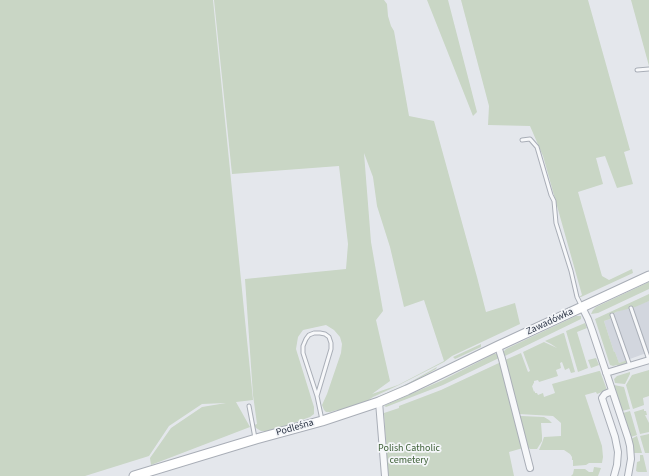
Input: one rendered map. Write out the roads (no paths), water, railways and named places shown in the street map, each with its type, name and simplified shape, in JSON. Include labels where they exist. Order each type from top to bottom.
[{"type":"main road","name":"Zawadówka","points":[[452,368],[649,276]]},
{"type":"main road","name":"Podleśna","points":[[134,476],[322,421],[379,402],[452,368]]},
{"type":"street","points":[[582,307],[588,319],[630,446],[631,459],[628,476]]},
{"type":"street","points":[[498,346],[530,468]]},
{"type":"street","points":[[606,373],[649,360]]},
{"type":"street","points":[[612,391],[605,394],[602,398],[615,437],[618,452],[614,476]]},
{"type":"street","points":[[379,402],[385,476]]},
{"type":"lane","points":[[637,70],[649,69]]},
{"type":"lane","points":[[522,140],[530,138],[537,147],[554,201],[556,223],[577,297],[582,307]]},
{"type":"lane","points":[[632,308],[649,360]]},
{"type":"lane","points":[[612,315],[630,366]]},
{"type":"lane","points":[[316,396],[331,349],[329,337],[320,333],[314,333],[306,339],[303,346],[303,352],[322,421]]},
{"type":"lane","points":[[249,406],[256,440]]},
{"type":"park label","name":"Polish Catholic cemetery","points":[[409,454]]}]
